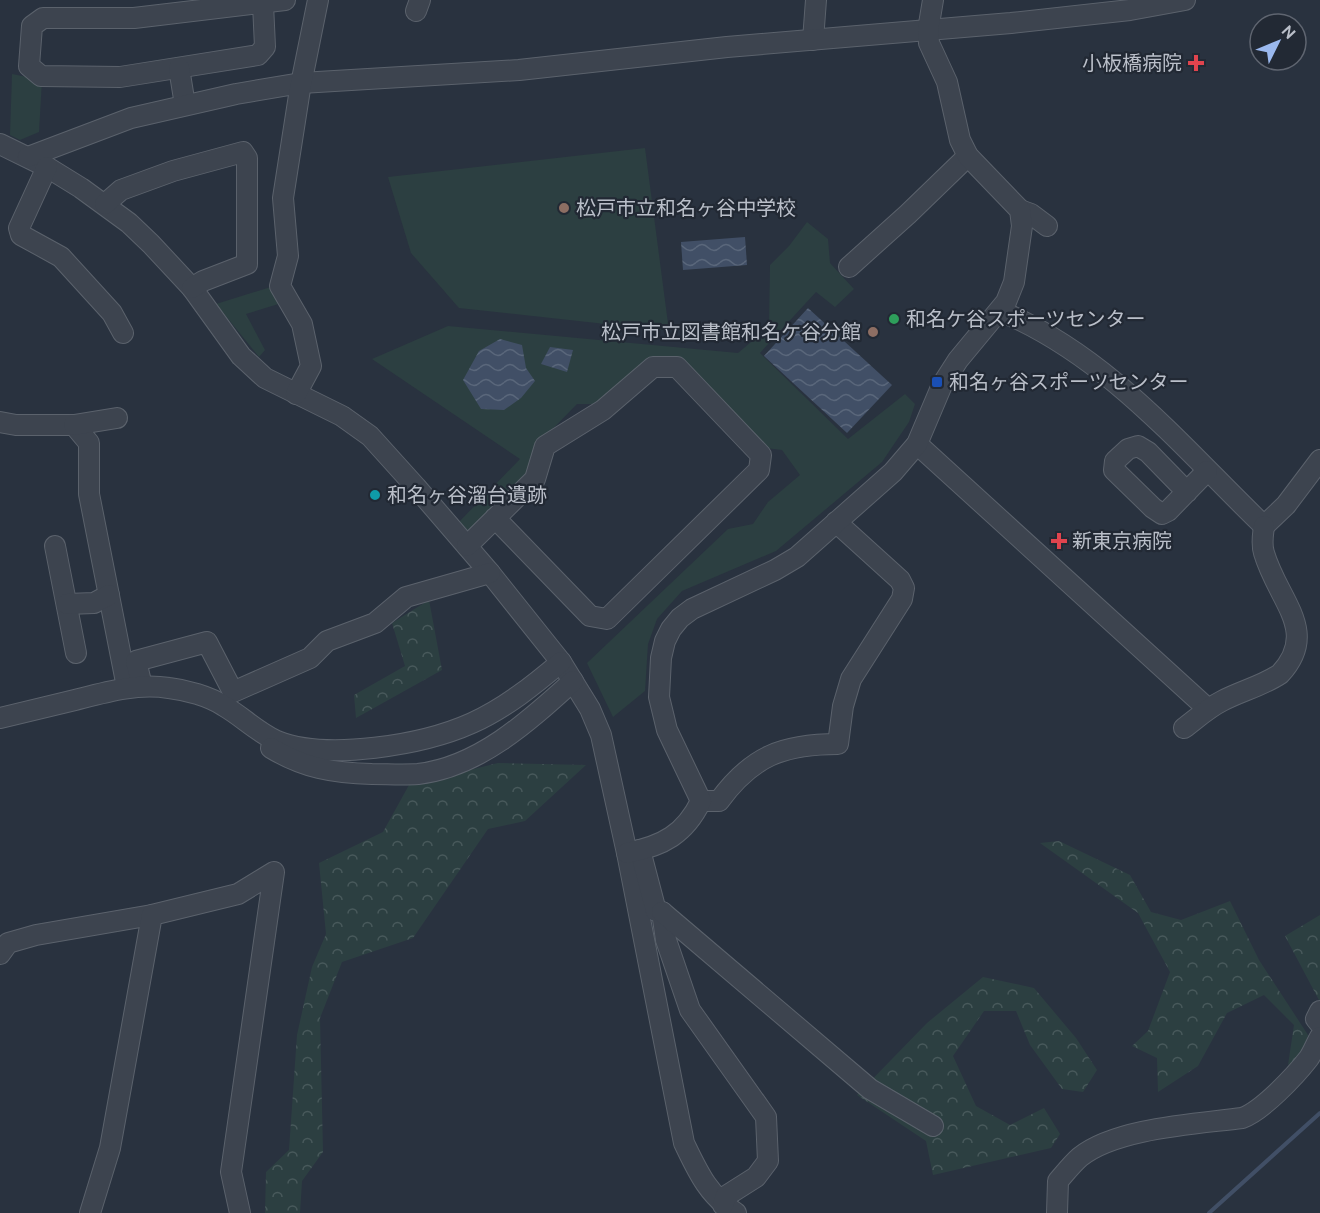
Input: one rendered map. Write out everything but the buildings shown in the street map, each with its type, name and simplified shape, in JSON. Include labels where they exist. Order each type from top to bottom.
[{"type":"street","points":[[262,4],[265,47],[258,55],[120,77],[42,76],[29,66],[32,26],[43,18],[134,18],[285,0]]},
{"type":"street","points":[[296,394],[311,366],[302,324],[280,286],[288,256],[283,198],[301,83],[318,0]]},
{"type":"street","points":[[813,40],[816,0]]},
{"type":"street","points":[[933,0],[928,30],[929,43],[947,82],[960,140],[968,156],[1020,210],[1031,214],[1047,226]]},
{"type":"street","points":[[28,157],[130,118],[301,83],[519,70],[727,47],[1130,10],[1185,0]]},
{"type":"street","points":[[179,68],[185,105]]},
{"type":"street","points":[[0,144],[47,167],[105,204],[151,244],[192,288],[241,356],[265,378],[342,416],[370,436],[490,573],[561,662],[590,709],[602,735],[634,851],[656,911],[662,912],[870,1089],[933,1126]]},
{"type":"street","points":[[105,204],[122,190],[174,171],[243,152],[247,158],[247,264],[203,281],[192,288]]},
{"type":"street","points":[[849,267],[968,156]]},
{"type":"street","points":[[47,167],[19,228],[21,235],[61,257],[112,314],[123,333]]},
{"type":"street","points":[[701,801],[667,730],[659,697],[661,658],[668,635],[680,618],[692,609],[783,566],[797,556],[893,472],[917,444],[942,385],[958,360],[1006,302],[1017,266],[1022,226],[1020,210]]},
{"type":"street","points":[[1000,311],[1087,360],[1156,418],[1264,526]]},
{"type":"street","points":[[466,546],[535,479],[545,446],[603,410],[653,367],[677,367],[761,455],[759,471],[607,619],[590,616],[495,518]]},
{"type":"street","points":[[0,422],[16,425],[74,425],[117,418]]},
{"type":"street","points":[[74,425],[89,443],[89,494],[110,595],[135,687]]},
{"type":"street","points":[[917,444],[1208,709]]},
{"type":"street","points":[[1184,728],[1208,709],[1280,674],[1298,659],[1307,646],[1308,634],[1302,618],[1286,595],[1264,554],[1262,541],[1264,526],[1286,505],[1320,460]]},
{"type":"street","points":[[1187,492],[1207,471]]},
{"type":"street","points":[[701,801],[719,801],[732,782],[758,760],[812,744],[838,744],[843,706],[851,679],[902,599],[904,588],[900,580],[836,522]]},
{"type":"street","points":[[55,546],[76,653]]},
{"type":"street","points":[[135,687],[135,662],[207,642],[233,692],[310,658],[327,640],[375,623],[406,597],[490,573]]},
{"type":"street","points":[[68,604],[94,603],[110,595]]},
{"type":"street","points":[[0,718],[135,687],[169,688],[222,704],[261,733],[287,745],[315,751],[351,751],[420,739],[471,723],[511,701],[561,662]]},
{"type":"street","points":[[192,694],[264,743],[302,765],[351,774],[419,774],[467,760],[492,746],[514,732],[573,681]]},
{"type":"street","points":[[634,851],[669,840],[693,817],[701,801]]},
{"type":"street","points":[[634,851],[684,1143],[703,1183],[730,1209]]},
{"type":"street","points":[[0,954],[8,943],[36,935],[152,915],[238,894],[274,872],[231,1172],[240,1213]]},
{"type":"street","points":[[662,912],[666,940],[690,1010],[766,1117],[768,1161],[756,1177],[726,1196],[730,1209]]},
{"type":"street","points":[[90,1213],[110,1148],[152,915]]},
{"type":"street","points":[[1320,1011],[1316,1019],[1320,1024]]},
{"type":"street","points":[[1057,1213],[1058,1181],[1081,1156],[1098,1147],[1140,1132],[1242,1118],[1252,1114],[1263,1107],[1309,1058],[1320,1037]]},
{"type":"green space","points":[[12,74],[42,80],[39,132],[20,140],[10,135]]},
{"type":"green space","points":[[645,148],[669,331],[459,308],[411,253],[388,177]]},
{"type":"green space","points":[[807,222],[828,239],[830,263],[854,289],[835,307],[816,292],[760,353],[848,439],[905,394],[915,404],[909,422],[882,462],[776,551],[682,591],[657,619],[648,644],[645,691],[613,717],[587,663],[728,529],[753,524],[768,502],[800,475],[782,450],[766,448],[680,362],[600,404],[577,404],[539,443],[530,474],[470,534],[458,523],[520,459],[372,359],[448,326],[738,353],[769,327],[770,265],[789,246]]},
{"type":"green space","points":[[274,286],[285,302],[246,314],[265,350],[259,357],[216,304]]},
{"type":"green space","points":[[429,600],[442,670],[356,718],[354,695],[405,666],[392,623]]},
{"type":"green space","points":[[498,763],[586,765],[525,821],[488,829],[413,938],[342,962],[320,1018],[323,1152],[302,1181],[300,1213],[265,1213],[266,1172],[289,1150],[297,1035],[312,967],[326,934],[319,863],[383,832],[409,785]]},
{"type":"green space","points":[[1059,841],[1130,875],[1151,912],[1181,920],[1230,901],[1259,960],[1308,1035],[1304,1056],[1288,1065],[1294,1025],[1264,995],[1227,1013],[1198,1066],[1158,1092],[1157,1058],[1132,1046],[1148,1031],[1170,972],[1138,913],[1040,843]]},
{"type":"green space","points":[[1320,915],[1320,1002],[1285,936]]},
{"type":"green space","points":[[983,977],[1034,988],[1076,1038],[1097,1070],[1083,1092],[1062,1089],[1030,1045],[1016,1011],[984,1011],[953,1056],[976,1106],[1010,1125],[1044,1108],[1060,1134],[1051,1148],[933,1175],[926,1141],[857,1095],[927,1023]]},
{"type":"water","points":[[745,237],[747,265],[683,270],[681,242]]},
{"type":"water","points":[[808,308],[892,385],[847,433],[764,356]]},
{"type":"water","points":[[500,339],[522,345],[526,368],[535,381],[521,398],[504,410],[481,409],[463,380],[479,351]]},
{"type":"water","points":[[550,347],[573,350],[567,372],[541,364]]},
{"type":"waterway","points":[[1209,1213],[1320,1113]]},
{"type":"place","name":"小板橋病院","points":[[1196,63]]},
{"type":"place","name":"松戸市立和名ヶ谷中学校","points":[[564,208]]},
{"type":"place","name":"和名ケ谷スポーツセンター","points":[[894,319]]},
{"type":"place","name":"松戸市立図書館和名ケ谷分館","points":[[873,332]]},
{"type":"place","name":"和名ヶ谷スポーツセンター","points":[[937,382]]},
{"type":"place","name":"和名ヶ谷溜台遺跡","points":[[375,495]]},
{"type":"place","name":"新東京病院","points":[[1059,541]]}]
